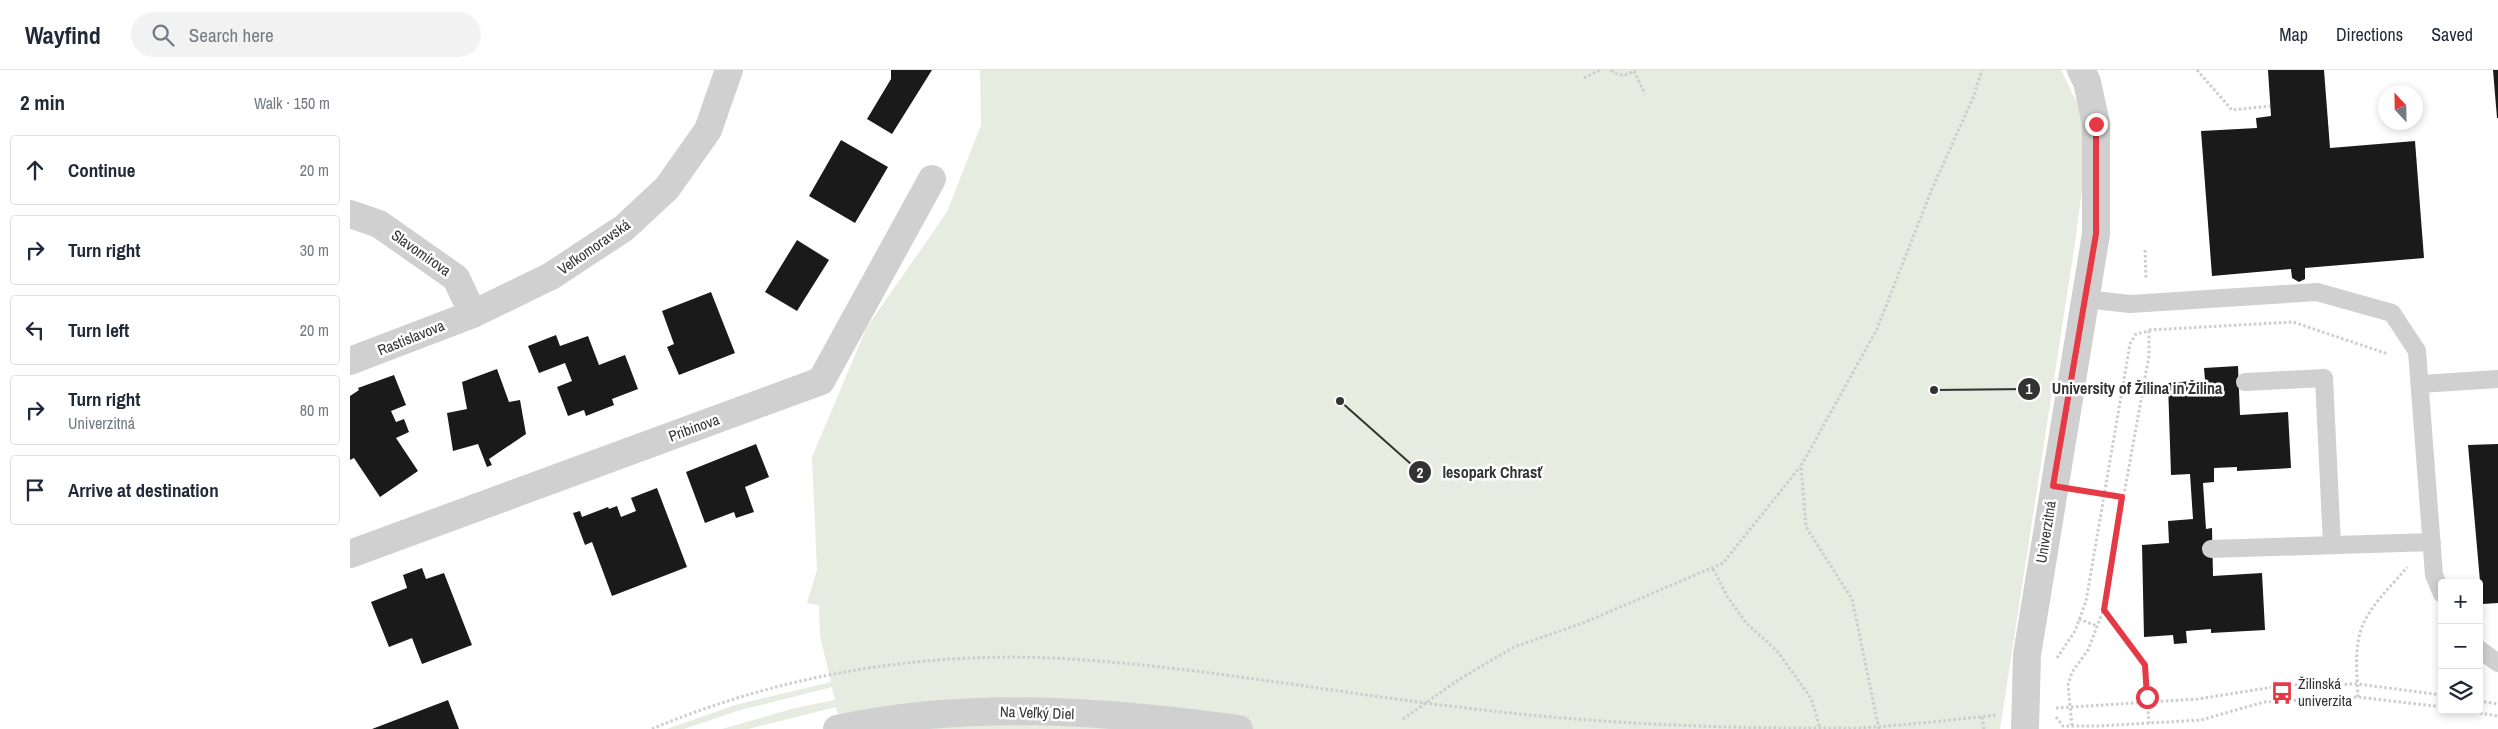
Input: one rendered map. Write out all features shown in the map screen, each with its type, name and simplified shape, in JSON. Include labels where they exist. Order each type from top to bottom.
[{"type":"street","name":"Veľkomoravská","points":[[473,314],[551,276],[624,228],[667,188],[708,130],[729,70]]},
{"type":"street","name":"Univerzitná","points":[[2033,717],[2026,655],[2096,234],[2096,124],[2087,82],[2081,70]]},
{"type":"street","name":"Pribinova","points":[[350,554],[821,381],[932,180]]},
{"type":"street","name":"Slavomírova","points":[[350,214],[379,224],[456,278],[473,314]]},
{"type":"street","name":"Rastislavova","points":[[350,361],[473,314]]},
{"type":"street","name":"Na Veľký Diel","points":[[837,729],[923,716],[986,712],[1117,716],[1239,729]]},
{"type":"lane","points":[[2085,299],[2130,304],[2317,292],[2392,313],[2417,351],[2434,575],[2438,584]]},
{"type":"lane","points":[[2245,382],[2324,378],[2332,545]]},
{"type":"lane","points":[[2421,384],[2498,379]]},
{"type":"lane","points":[[2211,549],[2432,542]]},
{"type":"lane","points":[[2483,652],[2498,662]]},
{"type":"path","points":[[1584,78],[1600,70]]},
{"type":"path","points":[[1611,70],[1615,74],[1625,76],[1635,71],[1645,94]]},
{"type":"path","points":[[1403,719],[1514,647],[1583,623],[1712,569],[1723,563],[1740,544],[1801,466],[1877,329],[1932,189],[1973,98],[1982,70]]},
{"type":"path","points":[[2197,70],[2232,110],[2270,106]]},
{"type":"path","points":[[2055,662],[2075,631],[2086,601],[2130,344],[2136,334],[2149,332],[2149,356],[2122,497],[2104,610],[2088,650],[2072,672],[2068,685],[2072,726]]},
{"type":"path","points":[[1801,466],[1806,526],[1852,600],[1879,727]]},
{"type":"path","points":[[2053,486],[2122,497]]},
{"type":"path","points":[[2358,697],[2357,653],[2362,627],[2375,606],[2409,565]]},
{"type":"path","points":[[1712,569],[1746,623],[1777,651],[1811,698],[1820,728]]},
{"type":"path","points":[[2104,610],[2145,665],[2149,723]]},
{"type":"path","points":[[2079,619],[2097,626]]},
{"type":"path","points":[[652,729],[686,715],[770,688],[848,672],[904,664],[978,659],[1049,658],[1122,663],[1425,703],[1626,724],[1735,729],[1879,727],[1982,717],[2033,717],[2070,706],[2198,699],[2286,685],[2358,684],[2438,694]]},
{"type":"path","points":[[2033,717],[2063,726],[2201,720],[2264,702],[2358,697],[2438,707]]},
{"type":"path","points":[[2483,702],[2498,704]]},
{"type":"path","points":[[2483,714],[2498,716]]},
{"type":"path","points":[[1982,717],[1984,729]]},
{"type":"shaded area","points":[[980,70],[2061,70],[2090,130],[2075,243],[2000,729],[841,729],[836,707],[748,729],[722,729],[795,708],[835,700],[832,687],[737,711],[684,729],[667,729],[735,705],[831,682],[820,636],[819,605],[807,603],[817,570],[812,457],[867,327],[947,212],[981,125]]},
{"type":"building","points":[[891,70],[932,70],[892,134],[867,119],[891,79]]},
{"type":"building","points":[[2268,70],[2324,70],[2330,148],[2415,141],[2424,258],[2305,268],[2305,279],[2299,282],[2292,278],[2291,269],[2212,276],[2201,131],[2257,128],[2256,118],[2271,116]]},
{"type":"building","points":[[2493,70],[2498,70],[2498,118],[2497,118]]},
{"type":"building","points":[[841,140],[888,167],[855,223],[809,196]]},
{"type":"building","points":[[797,240],[829,260],[797,311],[765,292]]},
{"type":"building","points":[[711,292],[735,353],[679,375],[667,347],[674,344],[662,311]]},
{"type":"building","points":[[556,335],[560,346],[588,336],[599,365],[625,355],[638,389],[612,399],[614,405],[586,416],[584,410],[568,416],[557,387],[572,381],[565,363],[539,373],[528,346]]},
{"type":"building","points":[[2238,366],[2240,415],[2288,412],[2291,468],[2237,471],[2237,467],[2214,468],[2214,482],[2203,483],[2206,529],[2212,528],[2213,576],[2262,573],[2265,630],[2211,633],[2211,629],[2186,631],[2187,643],[2174,644],[2173,635],[2144,637],[2142,545],[2169,543],[2168,521],[2193,519],[2190,474],[2171,475],[2168,383],[2205,380],[2204,368]]},
{"type":"building","points":[[497,369],[509,402],[520,400],[526,434],[489,459],[492,465],[487,467],[478,444],[453,451],[447,413],[467,409],[462,382]]},
{"type":"building","points":[[394,375],[406,405],[391,411],[396,422],[404,419],[409,432],[396,438],[418,471],[380,497],[354,458],[350,460],[350,396],[359,390],[358,388]]},
{"type":"building","points":[[756,444],[769,477],[745,487],[754,512],[736,518],[734,512],[705,523],[686,472]]},
{"type":"building","points":[[2498,444],[2498,603],[2483,604],[2483,579],[2480,579],[2468,445]]},
{"type":"building","points":[[657,488],[687,567],[612,596],[592,542],[585,545],[573,513],[580,511],[582,517],[608,507],[609,509],[617,506],[621,517],[636,511],[631,498]]},
{"type":"building","points":[[422,568],[426,579],[444,573],[472,645],[422,664],[412,638],[389,647],[371,602],[407,588],[403,575]]},
{"type":"building","points":[[448,700],[459,729],[372,729]]},
{"type":"place","name":"University of Žilina in Žilina","points":[[1934,390]]},
{"type":"place","name":"lesopark Chrasť","points":[[1340,401]]},
{"type":"place","name":"Žilinská univerzita","points":[[2282,693]]},
{"type":"route","points":[[2096,124],[2096,234],[2053,486],[2122,497],[2104,610],[2145,665],[2147,697]]}]
